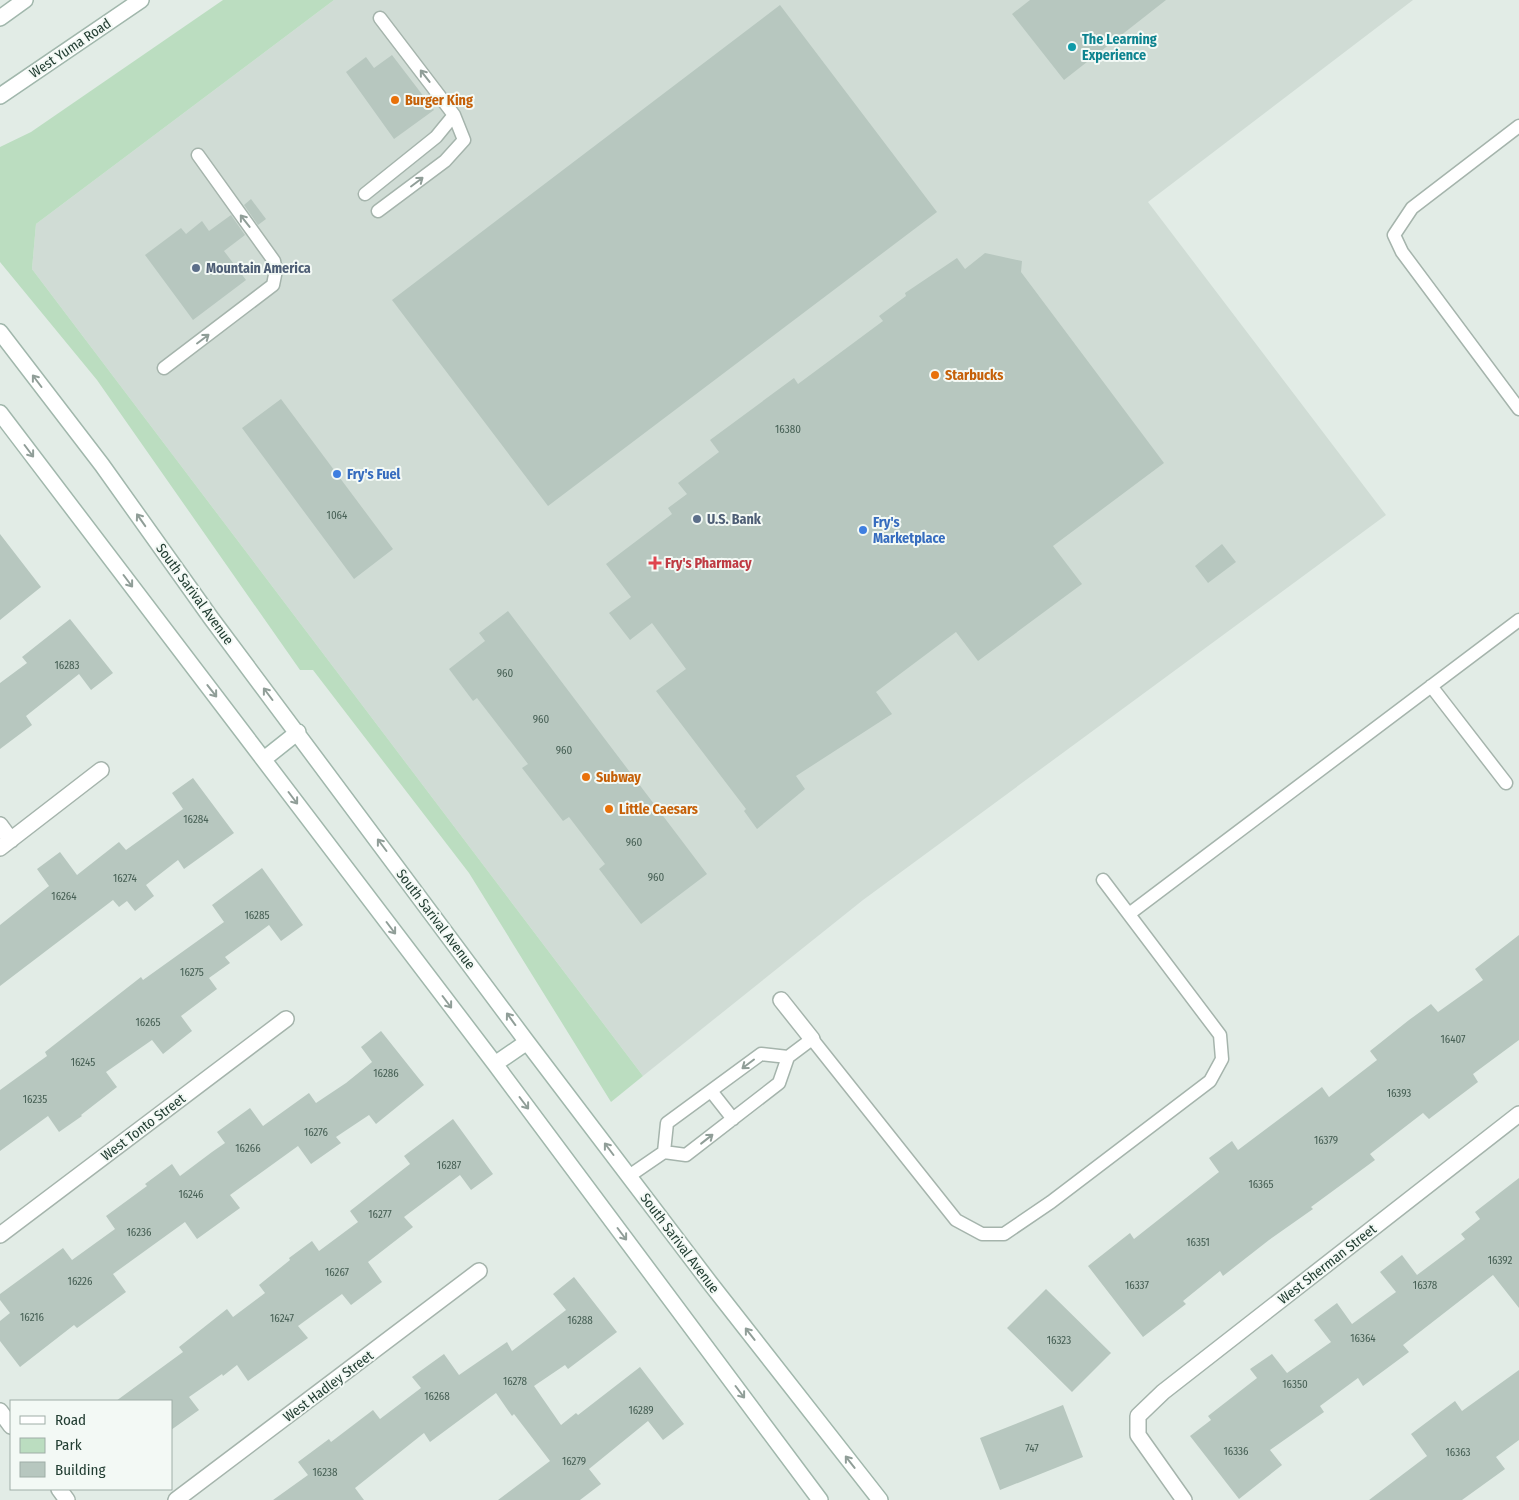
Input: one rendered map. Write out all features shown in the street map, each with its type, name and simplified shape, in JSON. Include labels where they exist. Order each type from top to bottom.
[{"type":"main road","points":[[0,18],[25,0]]},
{"type":"main road","name":"West Yuma Road","points":[[0,96],[141,0]]},
{"type":"main road","name":"South Sarival Avenue","points":[[0,332],[102,465],[211,618],[298,732],[527,1042],[880,1500]]},
{"type":"main road","points":[[0,413],[495,1064],[820,1500]]},
{"type":"main road","points":[[264,759],[298,732]]},
{"type":"main road","points":[[0,825],[5,844],[101,770]]},
{"type":"main road","points":[[781,1000],[812,1039]]},
{"type":"main road","name":"West Tonto Street","points":[[0,1235],[286,1019]]},
{"type":"main road","points":[[495,1064],[527,1042]]},
{"type":"main road","name":"West Sherman Street","points":[[1184,1500],[1138,1435],[1138,1416],[1163,1392],[1519,1114]]},
{"type":"main road","name":"West Hadley Street","points":[[176,1500],[479,1271]]},
{"type":"main road","points":[[0,1411],[10,1425]]},
{"type":"lane","points":[[378,211],[445,161],[464,140],[454,115],[380,18]]},
{"type":"lane","points":[[365,194],[436,137],[454,115]]},
{"type":"lane","points":[[1519,126],[1412,208],[1394,235],[1402,252],[1519,409]]},
{"type":"lane","points":[[164,368],[273,285],[276,270],[274,261],[198,155]]},
{"type":"lane","points":[[1129,914],[1519,620]]},
{"type":"lane","points":[[1431,686],[1506,783]]},
{"type":"lane","points":[[629,1176],[664,1152],[686,1155],[779,1083],[788,1057],[812,1039],[956,1220],[982,1234],[1004,1234],[1051,1202],[1210,1082],[1222,1059],[1220,1035],[1103,880]]},
{"type":"lane","points":[[664,1152],[667,1124],[761,1054],[788,1057]]},
{"type":"lane","points":[[711,1091],[733,1118]]},
{"type":"shaded area","points":[[334,0],[1413,0],[1148,202],[1386,515],[863,900],[643,1076],[32,269],[36,224]]},
{"type":"green space","points":[[223,0],[334,0],[36,224],[32,269],[643,1076],[611,1102],[469,873],[313,670],[300,670],[97,380],[0,262],[0,147],[31,132]]},
{"type":"building","name":"The Learning Experience","points":[[1030,0],[1166,0],[1064,80],[1012,14]]},
{"type":"building","points":[[780,5],[937,212],[548,506],[392,300]]},
{"type":"building","name":"Burger King","points":[[392,55],[434,110],[394,139],[346,72],[366,57],[374,68]]},
{"type":"building","points":[[251,199],[266,219],[258,225],[244,205]]},
{"type":"building","name":"Mountain America","points":[[231,215],[245,235],[224,251],[246,280],[193,320],[145,255],[181,228],[186,234],[202,221],[209,231]]},
{"type":"building","name":"Fry's Marketplace","points":[[985,253],[1022,261],[1021,272],[1164,463],[1053,546],[1082,584],[978,661],[956,632],[876,692],[892,714],[796,776],[805,789],[757,829],[744,811],[746,809],[656,691],[686,669],[652,623],[630,640],[609,613],[631,597],[606,564],[672,514],[668,508],[687,494],[678,483],[719,452],[710,440],[794,378],[798,384],[883,321],[879,316],[906,296],[905,293],[957,258],[965,269]]},
{"type":"building","name":"Fry's Fuel","points":[[281,399],[393,549],[354,579],[242,428]]},
{"type":"building","points":[[0,534],[41,587],[0,620]]},
{"type":"building","points":[[1222,544],[1236,562],[1208,583],[1195,566]]},
{"type":"building","points":[[508,611],[707,874],[641,924],[599,869],[605,864],[569,817],[563,821],[522,768],[528,764],[477,698],[473,701],[449,669],[485,641],[479,633]]},
{"type":"building","points":[[70,619],[113,673],[91,690],[79,674],[26,716],[32,725],[0,749],[0,683],[27,663],[22,657]]},
{"type":"building","points":[[193,778],[234,833],[184,869],[178,860],[146,885],[154,896],[135,911],[127,901],[119,907],[113,900],[0,986],[0,925],[49,886],[37,869],[60,852],[77,875],[119,842],[126,850],[183,809],[172,793]]},
{"type":"building","points":[[262,868],[303,925],[281,941],[269,925],[225,957],[230,963],[209,978],[217,989],[181,1016],[192,1031],[163,1054],[152,1040],[106,1072],[117,1087],[59,1132],[48,1116],[0,1151],[0,1090],[47,1056],[45,1052],[141,977],[143,980],[224,922],[212,905]]},
{"type":"building","points":[[1519,935],[1519,1040],[1473,1074],[1478,1082],[1429,1119],[1423,1113],[1370,1154],[1375,1160],[1223,1276],[1220,1271],[1183,1301],[1186,1304],[1143,1337],[1088,1266],[1130,1233],[1134,1239],[1219,1172],[1209,1158],[1232,1141],[1238,1150],[1322,1087],[1329,1097],[1377,1060],[1370,1051],[1409,1020],[1431,1004],[1438,1012],[1483,980],[1475,969]]},
{"type":"building","points":[[381,1031],[424,1085],[376,1124],[369,1115],[336,1137],[341,1143],[311,1164],[298,1146],[230,1195],[240,1208],[197,1239],[185,1222],[113,1274],[126,1292],[77,1328],[74,1325],[20,1367],[0,1341],[0,1321],[10,1313],[0,1300],[0,1294],[63,1248],[72,1260],[115,1229],[106,1216],[147,1186],[145,1184],[172,1164],[180,1176],[225,1143],[217,1132],[250,1108],[263,1126],[309,1093],[316,1103],[346,1083],[372,1062],[361,1047]]},
{"type":"building","points":[[453,1119],[493,1174],[471,1190],[460,1175],[404,1217],[413,1227],[368,1262],[382,1282],[351,1305],[342,1294],[298,1326],[308,1338],[248,1381],[237,1365],[189,1397],[199,1410],[172,1429],[172,1400],[117,1400],[183,1352],[179,1347],[227,1309],[233,1317],[265,1293],[259,1285],[290,1260],[289,1258],[312,1241],[319,1251],[358,1222],[350,1211],[410,1164],[404,1156]]},
{"type":"building","points":[[1519,1178],[1519,1308],[1493,1275],[1403,1345],[1409,1352],[1363,1386],[1358,1378],[1320,1406],[1324,1412],[1270,1450],[1282,1465],[1239,1499],[1190,1436],[1211,1420],[1208,1416],[1257,1378],[1250,1369],[1272,1354],[1287,1373],[1331,1342],[1314,1320],[1337,1303],[1352,1324],[1396,1292],[1380,1272],[1402,1255],[1417,1275],[1465,1239],[1461,1234],[1480,1219],[1475,1212]]},
{"type":"building","points":[[574,1277],[617,1332],[568,1369],[565,1365],[534,1386],[561,1425],[576,1413],[578,1415],[640,1367],[684,1424],[663,1440],[648,1421],[589,1469],[601,1484],[580,1500],[498,1500],[550,1461],[514,1414],[512,1416],[496,1393],[430,1442],[424,1433],[355,1488],[364,1500],[273,1500],[308,1475],[298,1462],[329,1439],[331,1442],[373,1410],[380,1419],[421,1388],[412,1377],[444,1354],[459,1375],[507,1342],[512,1351],[566,1310],[553,1294]]},
{"type":"building","points":[[1046,1289],[1111,1353],[1072,1392],[1007,1328]]},
{"type":"building","points":[[1519,1370],[1519,1440],[1496,1457],[1505,1469],[1462,1500],[1369,1500],[1427,1456],[1411,1434],[1455,1401],[1462,1411]]},
{"type":"building","points":[[1063,1405],[1083,1457],[1000,1490],[980,1438]]},
{"type":"place","name":"The Learning Experience","points":[[1072,47]]},
{"type":"place","name":"Burger King","points":[[395,100]]},
{"type":"place","name":"Mountain America","points":[[196,268]]},
{"type":"place","name":"Starbucks","points":[[935,375]]},
{"type":"place","name":"Fry's Fuel","points":[[337,474]]},
{"type":"place","name":"U.S. Bank","points":[[697,519]]},
{"type":"place","name":"Fry's Marketplace","points":[[863,530]]},
{"type":"place","name":"Fry's Pharmacy","points":[[655,563]]},
{"type":"place","name":"Subway","points":[[586,777]]},
{"type":"place","name":"Little Caesars","points":[[609,809]]}]
